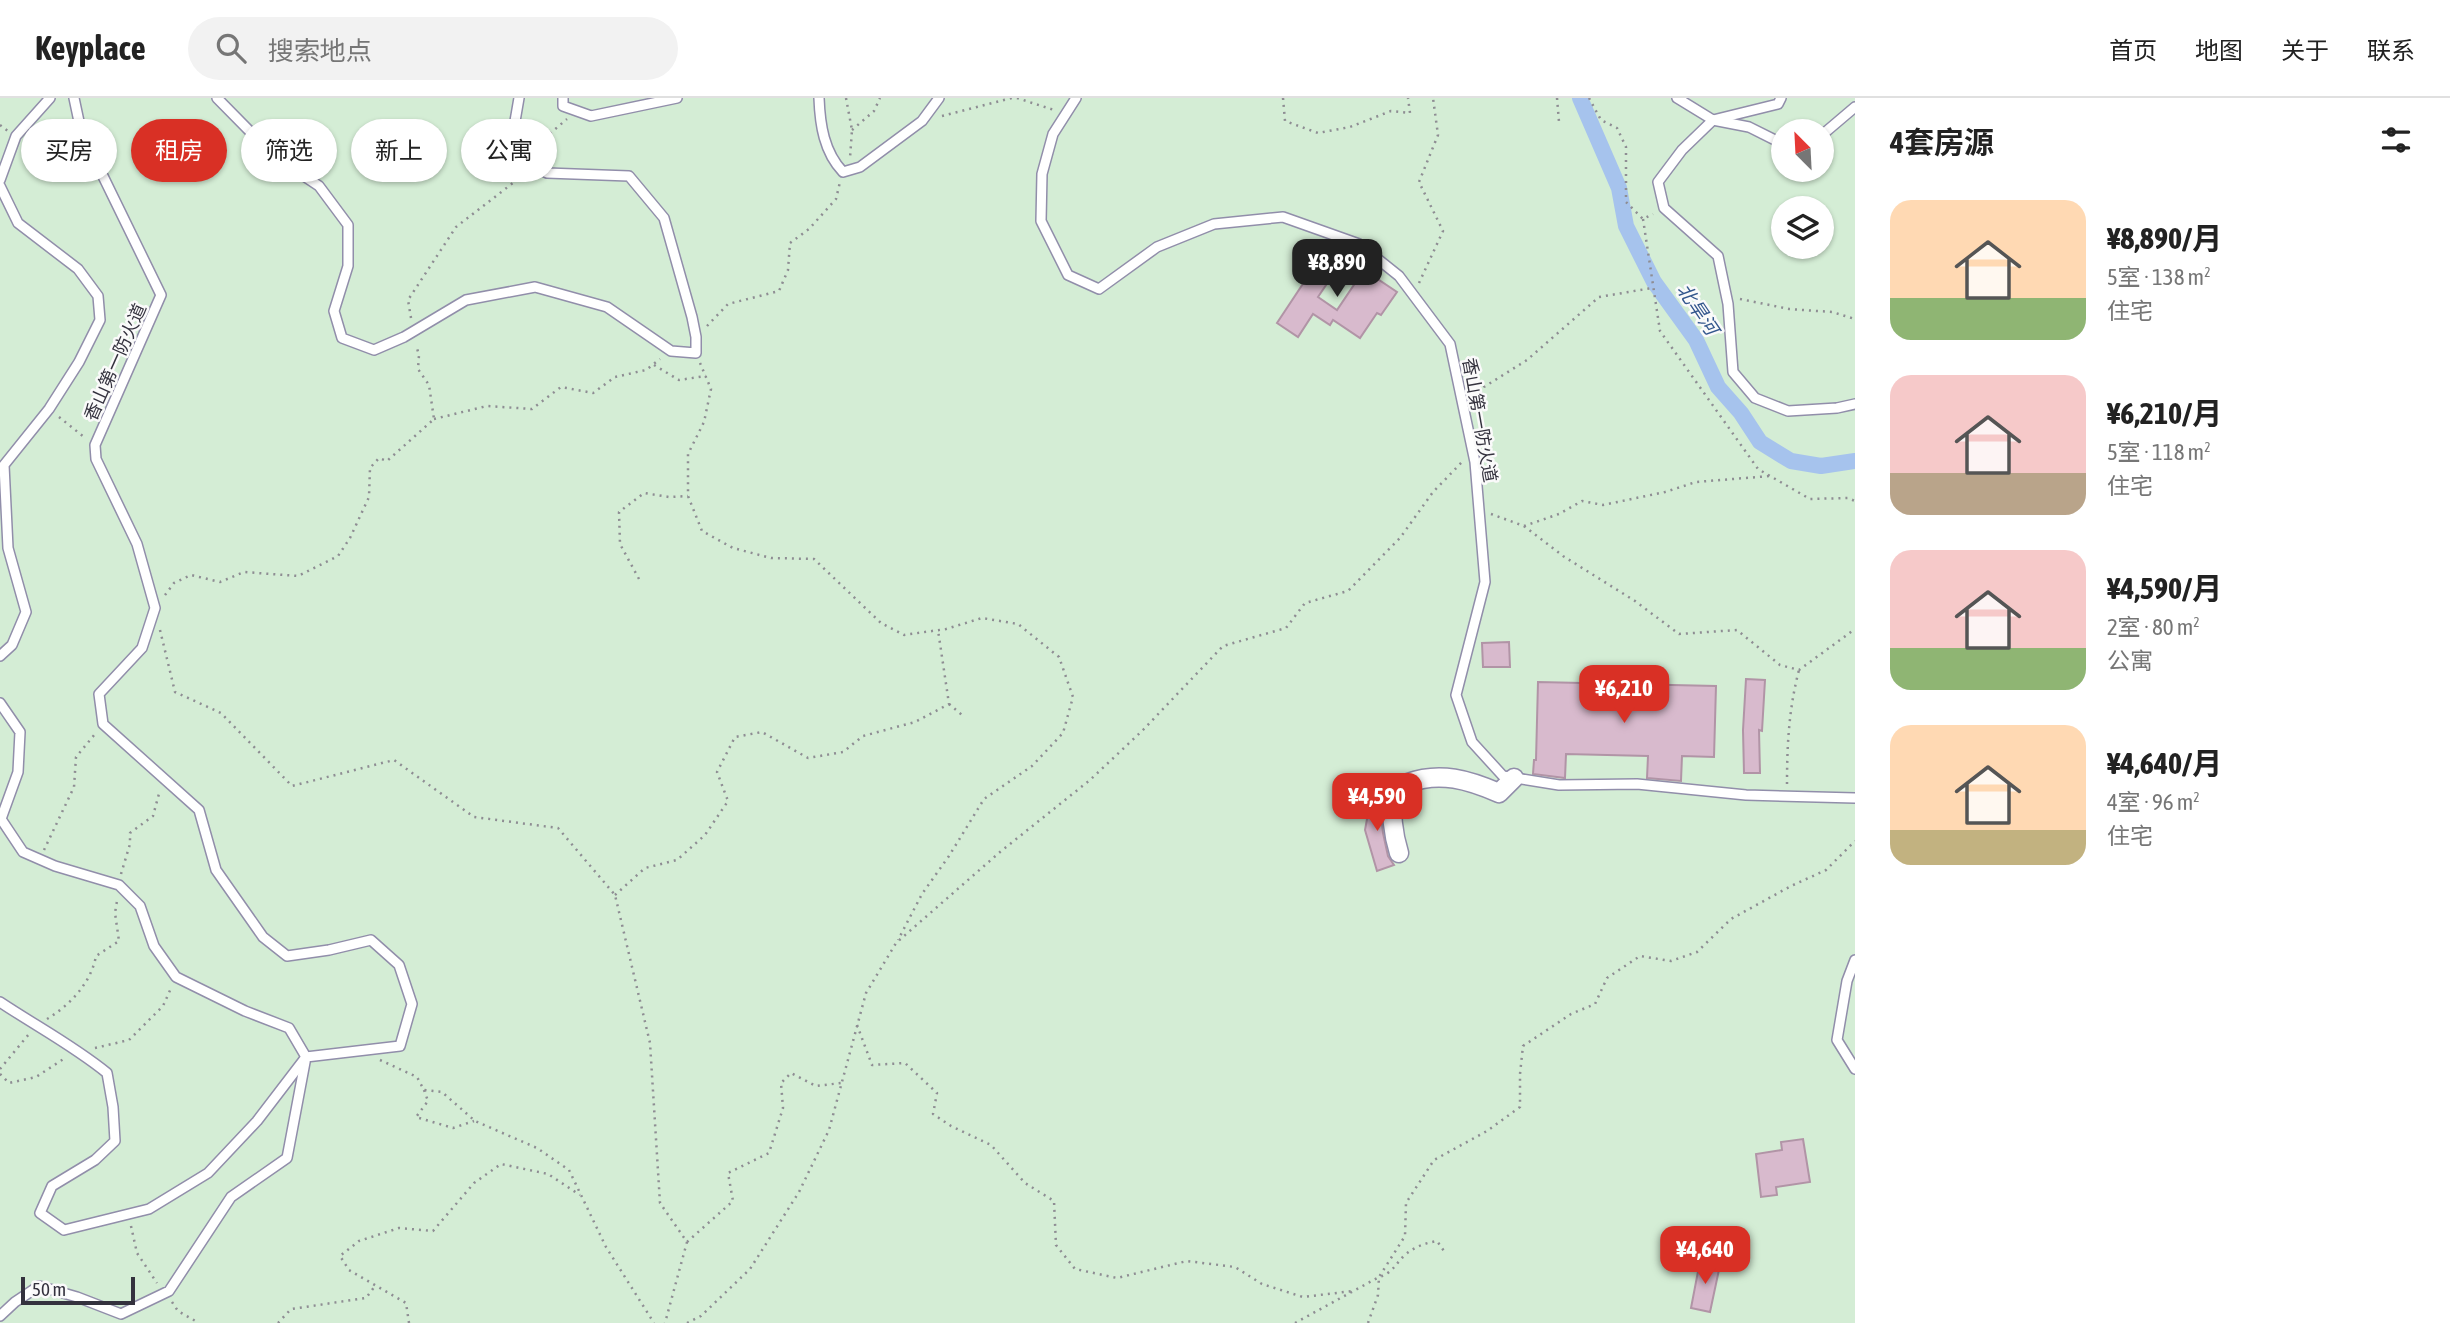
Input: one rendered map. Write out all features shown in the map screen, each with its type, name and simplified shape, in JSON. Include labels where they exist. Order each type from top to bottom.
[{"type":"street","points":[[1399,853],[1392,829],[1395,793],[1401,785],[1431,777],[1452,777],[1477,783],[1499,793],[1514,778]]},
{"type":"lane","points":[[0,180],[16,136],[50,98]]},
{"type":"lane","name":"香山第一防火道","points":[[74,98],[81,131],[162,295],[95,445],[96,459],[137,544],[155,608]]},
{"type":"lane","points":[[217,98],[274,156],[319,186],[348,225],[348,266],[334,311],[342,338],[374,350],[466,300],[535,288],[607,307],[671,351],[696,353],[696,337],[664,218],[629,176],[557,173]]},
{"type":"lane","points":[[515,119],[519,98]]},
{"type":"lane","points":[[563,98],[563,106],[591,116],[677,98]]},
{"type":"lane","points":[[820,98],[822,135],[835,164],[843,173],[860,167],[922,121],[939,98]]},
{"type":"lane","name":"香山第一防火道","points":[[1076,98],[1053,134],[1042,174],[1041,221],[1068,275],[1099,289],[1157,247],[1214,224],[1283,217],[1359,244],[1399,276],[1450,344],[1472,451],[1485,582],[1456,695],[1472,742],[1503,776],[1559,785],[1637,784],[1746,795],[1855,798]]},
{"type":"lane","points":[[1678,98],[1713,120],[1748,127],[1771,138]]},
{"type":"lane","points":[[1781,98],[1778,104],[1713,120],[1682,150],[1658,183],[1664,208],[1718,256],[1726,297],[1733,372],[1755,398],[1788,411],[1837,408],[1855,404]]},
{"type":"lane","points":[[1834,125],[1855,107]]},
{"type":"lane","points":[[0,186],[18,223],[78,269],[98,296],[100,320],[79,362],[49,409],[2,466],[8,548],[26,612],[12,645],[0,656]]},
{"type":"lane","points":[[0,1002],[81,1052],[107,1073],[115,1141],[95,1160],[52,1186],[40,1213],[64,1230],[149,1209],[208,1173],[257,1121],[306,1057],[400,1046],[412,1004],[399,965],[370,940],[287,956],[263,937],[216,870],[199,810],[103,724],[99,694],[142,648],[155,608]]},
{"type":"lane","points":[[0,703],[20,732],[18,772],[1,819],[23,852],[55,866],[119,885],[140,906],[154,946],[176,977],[245,1011],[289,1028],[306,1057],[287,1158],[230,1197],[169,1291],[121,1314],[39,1286],[0,1316]]},
{"type":"lane","points":[[1855,960],[1847,981],[1837,1040],[1855,1069]]},
{"type":"path","points":[[846,98],[852,131],[849,158],[860,167]]},
{"type":"path","points":[[852,131],[874,111],[880,98]]},
{"type":"path","points":[[922,121],[1012,98]]},
{"type":"path","points":[[1017,98],[1066,114]]},
{"type":"path","points":[[1283,98],[1285,121],[1318,133],[1350,127],[1391,111],[1410,113],[1408,98]]},
{"type":"path","points":[[1413,295],[1443,231],[1419,181],[1438,135],[1433,98]]},
{"type":"path","points":[[1557,98],[1559,122]]},
{"type":"path","points":[[1590,98],[1601,120],[1617,128],[1626,147],[1626,202],[1643,219],[1660,331],[1758,469],[1810,499],[1855,500]]},
{"type":"path","points":[[557,127],[576,111]]},
{"type":"path","points":[[696,337],[729,304],[779,290],[788,270],[790,243],[809,229],[836,199],[843,173]]},
{"type":"path","points":[[433,419],[429,385],[418,369],[419,355],[412,331],[408,300],[456,228],[517,182]]},
{"type":"path","points":[[1643,219],[1664,208]]},
{"type":"path","points":[[1468,429],[1483,387],[1527,360],[1599,297],[1653,288]]},
{"type":"path","points":[[1726,297],[1789,309],[1832,312],[1855,319]]},
{"type":"path","points":[[671,351],[646,370],[615,377],[593,393],[561,387],[532,408],[487,406],[433,419],[387,461],[379,458],[370,468],[369,497],[350,538],[338,556],[298,576],[244,572],[220,582],[191,575],[174,583],[155,608],[175,692],[221,713],[292,786],[394,760],[474,817],[558,828],[615,895],[650,1043],[660,1203],[687,1242]]},
{"type":"path","points":[[687,1323],[701,1316],[750,1269],[799,1192],[829,1130],[866,993],[897,943],[922,894],[984,799],[1032,766],[1063,733],[1073,697],[1059,657],[1018,624],[982,618],[904,635],[881,623],[814,559],[771,558],[733,548],[702,531],[688,496],[688,454],[704,422],[711,389],[696,353]]},
{"type":"path","points":[[653,364],[679,380],[706,376]]},
{"type":"path","points":[[49,409],[95,445]]},
{"type":"path","points":[[897,943],[1000,852],[1090,780],[1143,730],[1223,646],[1286,628],[1305,603],[1348,591],[1399,538],[1433,492],[1472,451]]},
{"type":"path","points":[[1524,526],[1559,514],[1582,501],[1603,505],[1665,492],[1696,482],[1770,476]]},
{"type":"path","points":[[639,579],[620,544],[619,512],[644,493],[668,497],[688,496]]},
{"type":"path","points":[[1479,510],[1524,526],[1563,556],[1635,601],[1679,634],[1737,630],[1780,664],[1800,670]]},
{"type":"path","points":[[938,629],[949,704],[962,715]]},
{"type":"path","points":[[1787,796],[1790,703],[1800,670],[1855,629]]},
{"type":"path","points":[[615,895],[645,868],[677,860],[705,835],[729,801],[717,772],[735,737],[762,732],[808,758],[843,752],[863,736],[915,722],[949,704]]},
{"type":"path","points":[[39,859],[74,787],[76,757],[103,724]]},
{"type":"path","points":[[160,774],[160,794],[152,816],[130,832],[130,844],[119,885],[115,914],[119,941],[96,956],[93,971],[67,1006],[36,1026],[0,1072],[9,1083],[36,1077],[59,1061],[81,1052],[129,1040],[163,1006],[176,977]]},
{"type":"path","points":[[1368,1323],[1378,1295],[1379,1277],[1405,1236],[1406,1203],[1434,1160],[1487,1131],[1520,1107],[1523,1046],[1571,1014],[1595,1004],[1606,978],[1640,956],[1671,961],[1697,952],[1731,919],[1826,870],[1855,841]]},
{"type":"path","points":[[857,1025],[873,1065],[905,1063],[937,1093],[933,1114],[951,1126],[991,1144],[1025,1183],[1054,1201],[1056,1245],[1075,1269],[1117,1278],[1187,1261],[1235,1267],[1262,1284],[1303,1297],[1353,1291]]},
{"type":"path","points":[[360,1052],[417,1077],[428,1101],[416,1117],[453,1128],[475,1121]]},
{"type":"path","points":[[665,1323],[687,1242],[733,1201],[728,1172],[769,1153],[783,1108],[781,1083],[791,1073],[816,1086],[841,1083]]},
{"type":"path","points":[[424,1090],[442,1093],[475,1121],[537,1148],[569,1170],[606,1247],[654,1323]]},
{"type":"path","points":[[409,1323],[406,1303],[349,1270],[340,1256],[359,1241],[399,1228],[433,1231],[474,1183],[501,1164],[548,1174],[583,1196]]},
{"type":"path","points":[[129,1214],[137,1253],[178,1311],[199,1323]]},
{"type":"path","points":[[1295,1323],[1389,1274],[1406,1255],[1422,1244],[1437,1241],[1444,1251]]},
{"type":"path","points":[[278,1323],[291,1309],[366,1298],[375,1286]]},
{"type":"green space","points":[[0,98],[1855,98],[1855,1323],[0,1323]]},
{"type":"building","points":[[1328,246],[1345,257],[1318,297],[1337,310],[1364,270],[1397,292],[1381,315],[1377,313],[1360,338],[1333,320],[1330,325],[1313,314],[1298,337],[1277,323]]},
{"type":"building","points":[[1509,642],[1510,667],[1483,667],[1482,643]]},
{"type":"building","points":[[1746,679],[1765,680],[1762,731],[1759,730],[1760,773],[1744,773]]},
{"type":"building","points":[[1538,682],[1716,686],[1714,757],[1682,756],[1681,781],[1647,778],[1648,756],[1566,754],[1565,778],[1533,774],[1536,760]]},
{"type":"building","points":[[1372,792],[1383,794],[1383,833],[1388,856],[1394,865],[1377,871],[1365,830]]},
{"type":"building","points":[[1803,1139],[1810,1182],[1776,1187],[1777,1195],[1761,1197],[1756,1154],[1782,1150],[1781,1142]]},
{"type":"building","points":[[1700,1261],[1720,1265],[1710,1312],[1691,1308]]},
{"type":"waterway","name":"北旱河","points":[[1580,98],[1619,188],[1626,226],[1654,282],[1696,340],[1718,387],[1741,413],[1760,442],[1791,461],[1821,466],[1855,461]]}]
